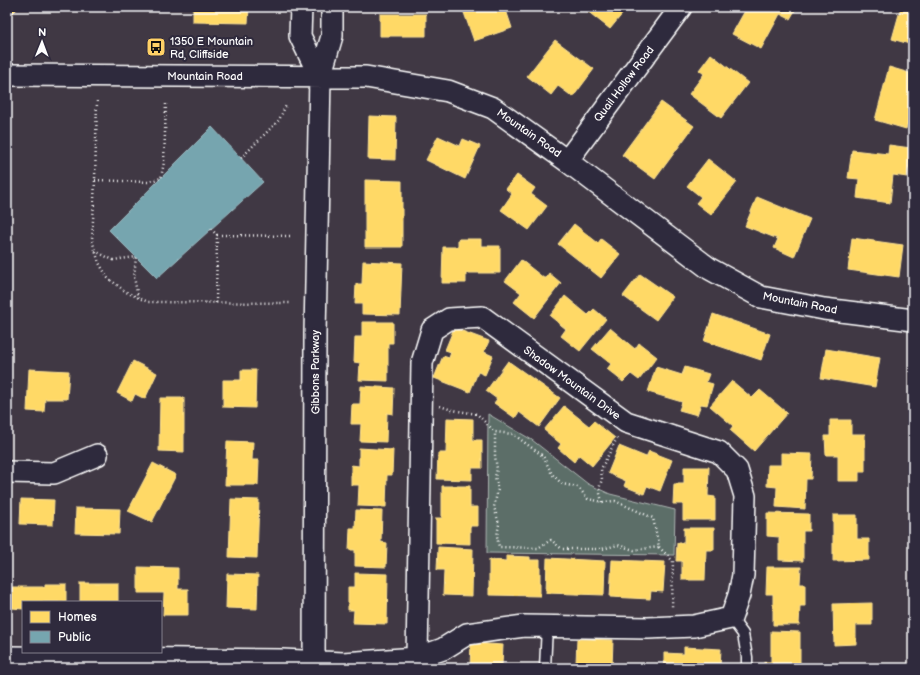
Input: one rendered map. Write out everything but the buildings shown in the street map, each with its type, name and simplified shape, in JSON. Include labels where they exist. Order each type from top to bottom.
[{"type":"street","points":[[301,7],[300,36],[320,77]]},
{"type":"street","points":[[320,77],[332,36],[332,7]]},
{"type":"street","name":"Quail Hollow Road","points":[[567,161],[682,7]]},
{"type":"street","name":"Mountain Road","points":[[7,75],[366,77],[448,91],[493,108],[567,161],[710,269],[761,297],[824,309],[913,320]]},
{"type":"street","name":"Gibbons Parkway","points":[[314,665],[315,342],[320,77]]},
{"type":"street","name":"Shadow Mountain Drive","points":[[417,658],[422,363],[432,330],[449,319],[482,318],[626,422],[719,452],[737,470],[745,496],[743,575],[739,595],[731,618]]},
{"type":"street","points":[[7,472],[54,473],[97,455]]},
{"type":"street","points":[[7,657],[314,665],[417,658],[444,649],[467,634],[524,626],[648,628],[694,626],[731,618]]},
{"type":"lane","points":[[731,618],[744,634],[747,668]]},
{"type":"lane","points":[[544,668],[547,626]]},
{"type":"path","points":[[97,102],[92,240],[99,263],[108,278],[126,292],[148,302],[292,303]]},
{"type":"path","points":[[95,180],[148,182],[161,178],[164,162],[166,103]]},
{"type":"path","points":[[241,158],[279,120],[286,105]]},
{"type":"path","points":[[211,229],[217,235],[292,236]]},
{"type":"path","points":[[216,303],[217,235]]},
{"type":"path","points":[[95,251],[113,260],[136,257],[134,277],[138,298]]},
{"type":"path","points":[[421,399],[452,410],[477,414],[495,432],[513,434],[543,456],[552,474],[562,484],[578,487],[588,499],[603,502],[615,501],[653,518],[659,547],[673,561],[672,627]]},
{"type":"path","points":[[603,502],[599,488],[602,479],[601,469],[626,422]]},
{"type":"path","points":[[495,432],[495,456],[497,469],[495,478],[498,489],[494,506],[499,524],[497,536],[499,547],[538,548],[551,540],[562,550],[602,549],[618,545],[634,550],[659,547]]},
{"type":"green space","points":[[488,414],[532,440],[588,484],[610,494],[675,510],[674,555],[487,553]]},
{"type":"place","name":"1350 E Mountain Rd, Cliffside","points":[[156,47]]}]
